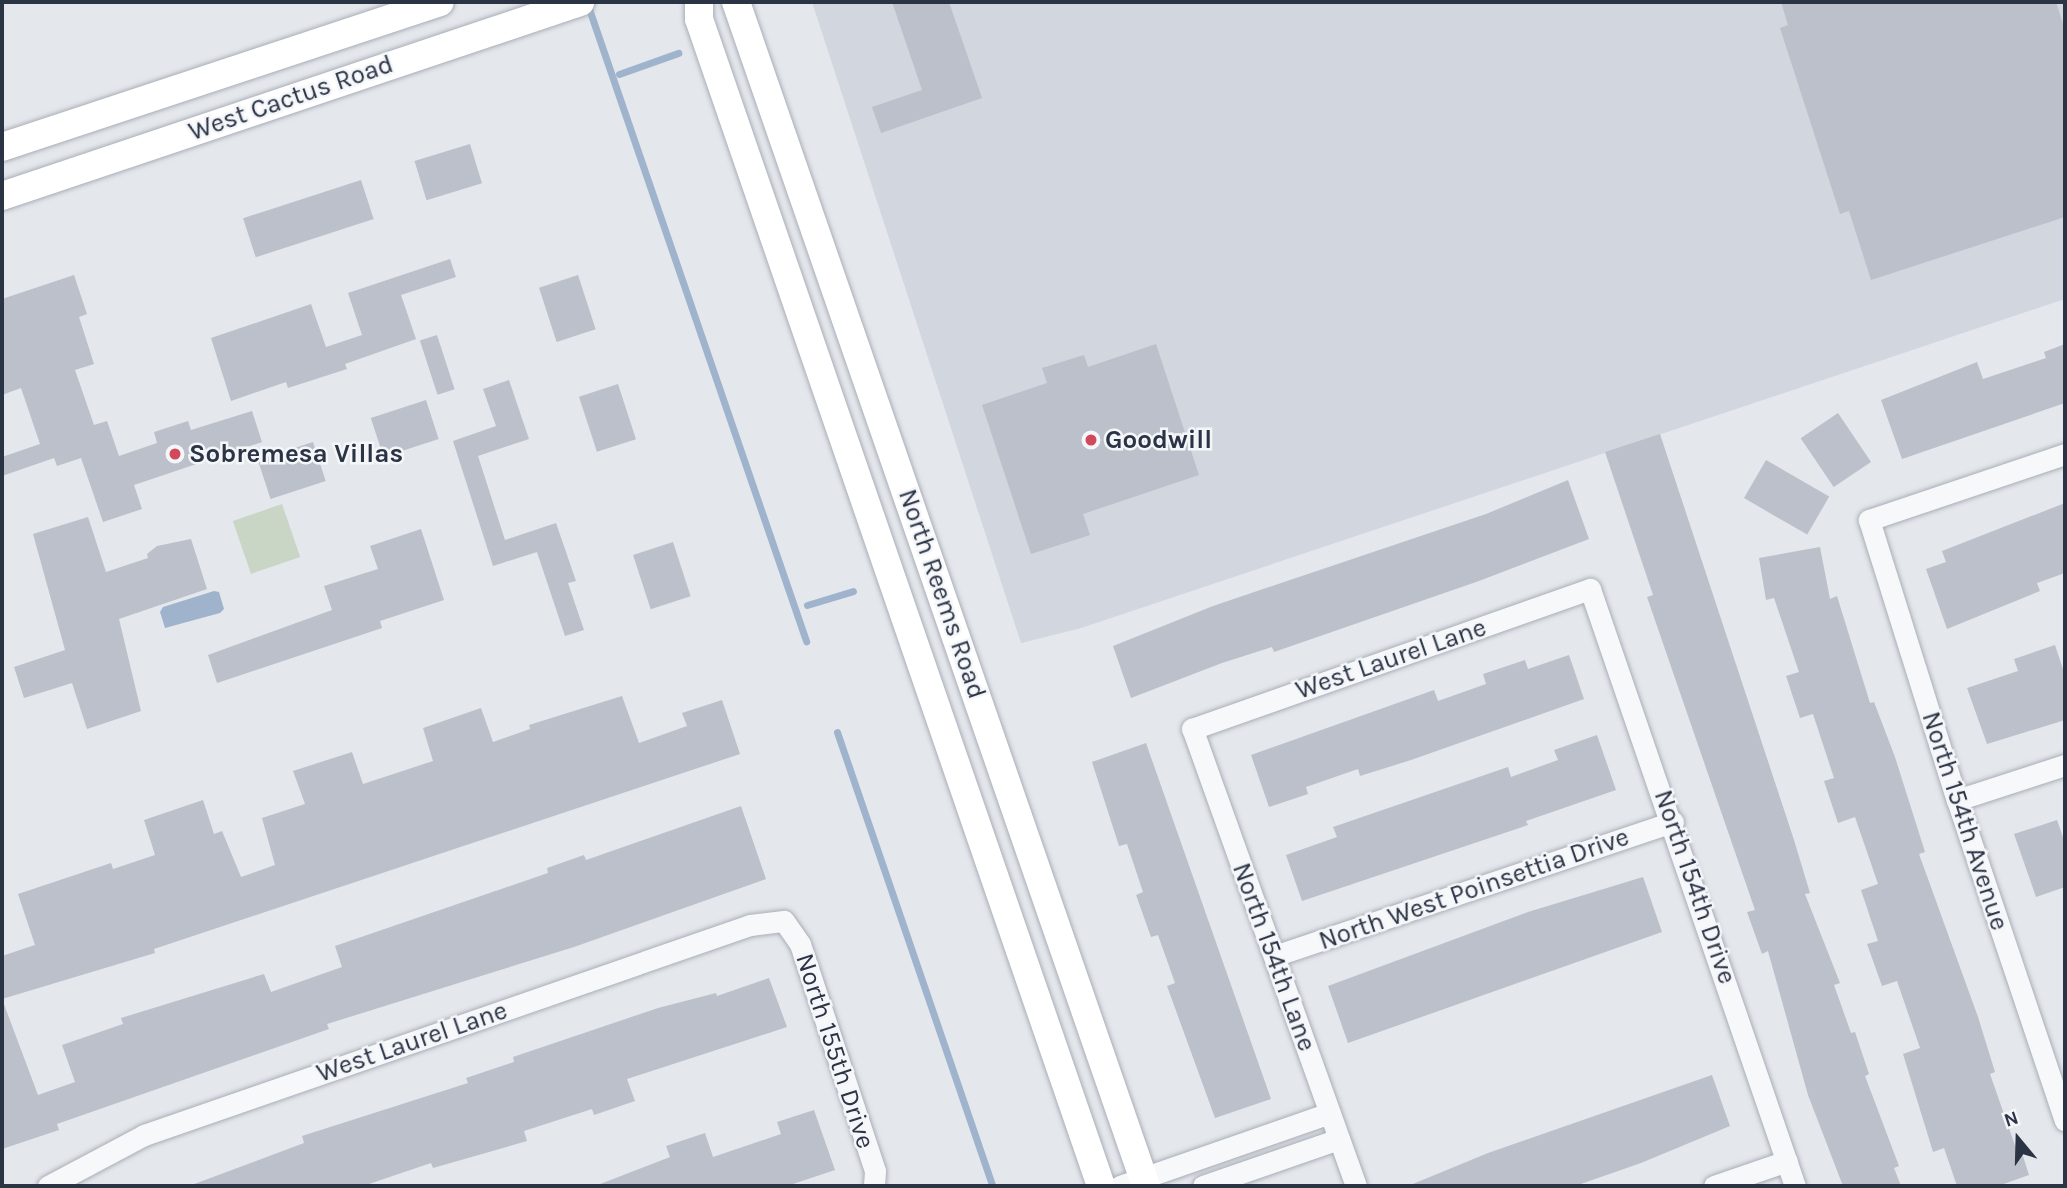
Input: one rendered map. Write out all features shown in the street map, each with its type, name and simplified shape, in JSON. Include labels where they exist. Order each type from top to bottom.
[{"type":"main road","name":"West Cactus Road","points":[[2,147],[440,2]]},
{"type":"main road","name":"West Cactus Road","points":[[2,196],[580,2]]},
{"type":"main road","name":"North Reems Road","points":[[699,2],[699,19],[1101,1186]]},
{"type":"main road","name":"North Reems Road","points":[[736,2],[949,617],[1137,1184]]},
{"type":"main road","points":[[910,631],[949,617]]},
{"type":"street","name":"North 154th Avenue","points":[[2065,454],[1869,520],[1956,800],[2060,1087],[2065,1120]]},
{"type":"street","name":"West Laurel Lane","points":[[1192,729],[1590,589]]},
{"type":"street","name":"North 154th Drive","points":[[1590,589],[1674,821],[1795,1186]]},
{"type":"street","name":"North 154th Lane","points":[[1192,729],[1356,1186]]},
{"type":"street","points":[[1956,800],[2065,765]]},
{"type":"street","name":"North West Poinsettia Drive","points":[[1274,956],[1674,821]]},
{"type":"street","name":"West Laurel Lane","points":[[48,1186],[144,1135],[750,925],[784,920]]},
{"type":"street","name":"North 155th Drive","points":[[784,920],[800,944],[875,1171],[874,1186]]},
{"type":"street","points":[[1137,1184],[1330,1113]]},
{"type":"street","points":[[1203,1186],[1339,1139]]},
{"type":"street","points":[[1714,1186],[1787,1161]]},
{"type":"shaded area","points":[[812,2],[2065,2],[2065,299],[1081,628],[1021,643]]},
{"type":"green space","points":[[282,504],[300,557],[251,574],[233,521]]},
{"type":"water","points":[[214,591],[219,592],[224,609],[220,613],[165,628],[160,612],[163,607]]},
{"type":"building","points":[[892,2],[949,2],[982,98],[881,133],[872,107],[922,90]]},
{"type":"building","points":[[1781,2],[2056,2],[2065,30],[2065,217],[1871,280],[1849,211],[1840,214],[1780,28],[1788,25]]},
{"type":"building","points":[[470,144],[482,183],[427,200],[415,161]]},
{"type":"building","points":[[361,180],[374,219],[256,257],[243,218]]},
{"type":"building","points":[[450,259],[456,277],[401,295],[416,339],[345,364],[347,369],[288,388],[286,382],[231,401],[211,338],[311,304],[326,347],[362,335],[348,293]]},
{"type":"building","points":[[74,275],[87,314],[79,317],[94,364],[75,370],[94,425],[107,421],[119,456],[157,443],[154,432],[188,421],[191,430],[252,411],[262,442],[134,485],[142,509],[103,522],[81,458],[57,466],[54,458],[2,476],[2,457],[40,444],[21,388],[2,395],[2,299]]},
{"type":"building","points":[[578,275],[596,329],[557,342],[539,288]]},
{"type":"building","points":[[437,335],[455,389],[437,395],[420,341]]},
{"type":"building","name":"Goodwill","points":[[1156,344],[1199,475],[1083,514],[1090,535],[1031,554],[982,405],[1047,383],[1042,368],[1084,355],[1088,367]]},
{"type":"building","points":[[2065,344],[2065,403],[1902,459],[1881,400],[1977,362],[1983,379],[2046,358],[2044,352]]},
{"type":"building","points":[[509,380],[529,439],[478,456],[505,540],[556,523],[576,581],[568,583],[584,630],[565,636],[537,552],[493,566],[453,441],[496,426],[483,389]]},
{"type":"building","points":[[618,384],[636,439],[597,452],[579,397]]},
{"type":"building","points":[[426,400],[439,439],[384,457],[371,418]]},
{"type":"building","points":[[1838,413],[1871,462],[1834,487],[1801,438]]},
{"type":"building","points":[[1660,434],[1794,840],[1810,893],[1805,894],[1840,983],[1834,985],[1851,1033],[1855,1032],[1869,1074],[1865,1076],[1899,1166],[1894,1168],[1901,1186],[1843,1186],[1808,1095],[1768,951],[1762,954],[1747,912],[1755,910],[1647,597],[1653,595],[1605,452]]},
{"type":"building","points":[[313,442],[326,481],[271,499],[258,460]]},
{"type":"building","points":[[1766,460],[1829,496],[1807,535],[1744,498]]},
{"type":"building","points":[[1568,480],[1589,539],[1479,581],[1274,652],[1272,647],[1222,663],[1131,698],[1113,646],[1213,606],[1486,514]]},
{"type":"building","points":[[2065,503],[2065,573],[2037,583],[2040,591],[1947,629],[1926,569],[1946,562],[1942,551]]},
{"type":"building","points":[[88,517],[106,572],[148,558],[147,554],[157,546],[191,539],[207,589],[119,619],[141,711],[87,729],[72,683],[24,698],[14,667],[65,650],[33,534]]},
{"type":"building","points":[[421,529],[444,600],[380,621],[382,628],[217,683],[208,655],[332,610],[324,586],[378,569],[370,546]]},
{"type":"building","points":[[673,542],[691,596],[651,609],[633,555]]},
{"type":"building","points":[[1820,547],[1830,599],[1837,596],[1870,703],[1874,702],[1895,757],[1925,852],[1919,854],[1978,1017],[1995,1072],[1990,1074],[2018,1154],[2022,1153],[2029,1175],[1998,1186],[1957,1186],[1944,1148],[1933,1152],[1903,1054],[1920,1048],[1897,981],[1882,986],[1867,944],[1878,941],[1861,890],[1878,884],[1855,817],[1838,823],[1824,781],[1834,778],[1813,714],[1800,718],[1786,676],[1799,672],[1774,598],[1766,600],[1759,558]]},
{"type":"building","points":[[2055,645],[2065,675],[2065,720],[1987,744],[1967,688],[2018,671],[2014,659]]},
{"type":"building","points":[[1569,655],[1584,699],[1360,776],[1358,769],[1306,787],[1308,794],[1269,807],[1251,755],[1434,690],[1438,701],[1486,684],[1483,674],[1525,660],[1528,669]]},
{"type":"building","points":[[622,696],[639,743],[687,726],[682,713],[722,700],[740,754],[154,949],[155,953],[2,999],[2,956],[35,945],[18,894],[111,863],[113,869],[155,855],[144,820],[203,800],[214,834],[222,831],[241,877],[275,865],[262,818],[305,804],[293,771],[352,752],[363,784],[433,761],[423,728],[481,708],[493,742],[530,729],[529,725]]},
{"type":"building","points":[[1597,735],[1616,790],[1526,821],[1528,825],[1302,901],[1286,855],[1337,837],[1333,827],[1508,767],[1511,777],[1558,760],[1554,750]]},
{"type":"building","points":[[1146,743],[1271,1099],[1215,1118],[1167,986],[1175,983],[1158,935],[1151,937],[1136,895],[1143,892],[1127,844],[1119,846],[1092,762]]},
{"type":"building","points":[[741,806],[766,879],[574,947],[327,1024],[329,1029],[57,1124],[59,1130],[2,1149],[2,999],[38,1095],[75,1082],[62,1045],[123,1024],[121,1018],[264,974],[271,992],[342,967],[335,946],[548,873],[547,868],[584,855],[586,860]]},
{"type":"building","points":[[2057,820],[2065,843],[2065,887],[2036,897],[2014,834]]},
{"type":"building","points":[[1643,877],[1662,932],[1348,1043],[1328,986],[1528,912]]},
{"type":"building","points":[[769,978],[787,1027],[627,1079],[635,1101],[594,1115],[592,1109],[524,1131],[527,1141],[433,1168],[431,1163],[363,1186],[189,1186],[304,1143],[302,1136],[468,1083],[466,1078],[514,1062],[513,1057],[658,1008],[716,993],[717,996]]},
{"type":"building","points":[[1712,1075],[1730,1126],[1641,1163],[1575,1186],[1408,1186],[1488,1153]]},
{"type":"building","points":[[814,1110],[835,1170],[787,1186],[595,1186],[670,1157],[666,1146],[705,1133],[713,1157],[781,1134],[777,1122]]},
{"type":"waterway","points":[[587,3],[806,641]]},
{"type":"waterway","points":[[619,74],[678,53]]},
{"type":"waterway","points":[[807,605],[853,591]]},
{"type":"waterway","points":[[837,732],[992,1186]]},
{"type":"place","name":"Goodwill","points":[[1091,440]]},
{"type":"place","name":"Sobremesa Villas","points":[[175,454]]}]
